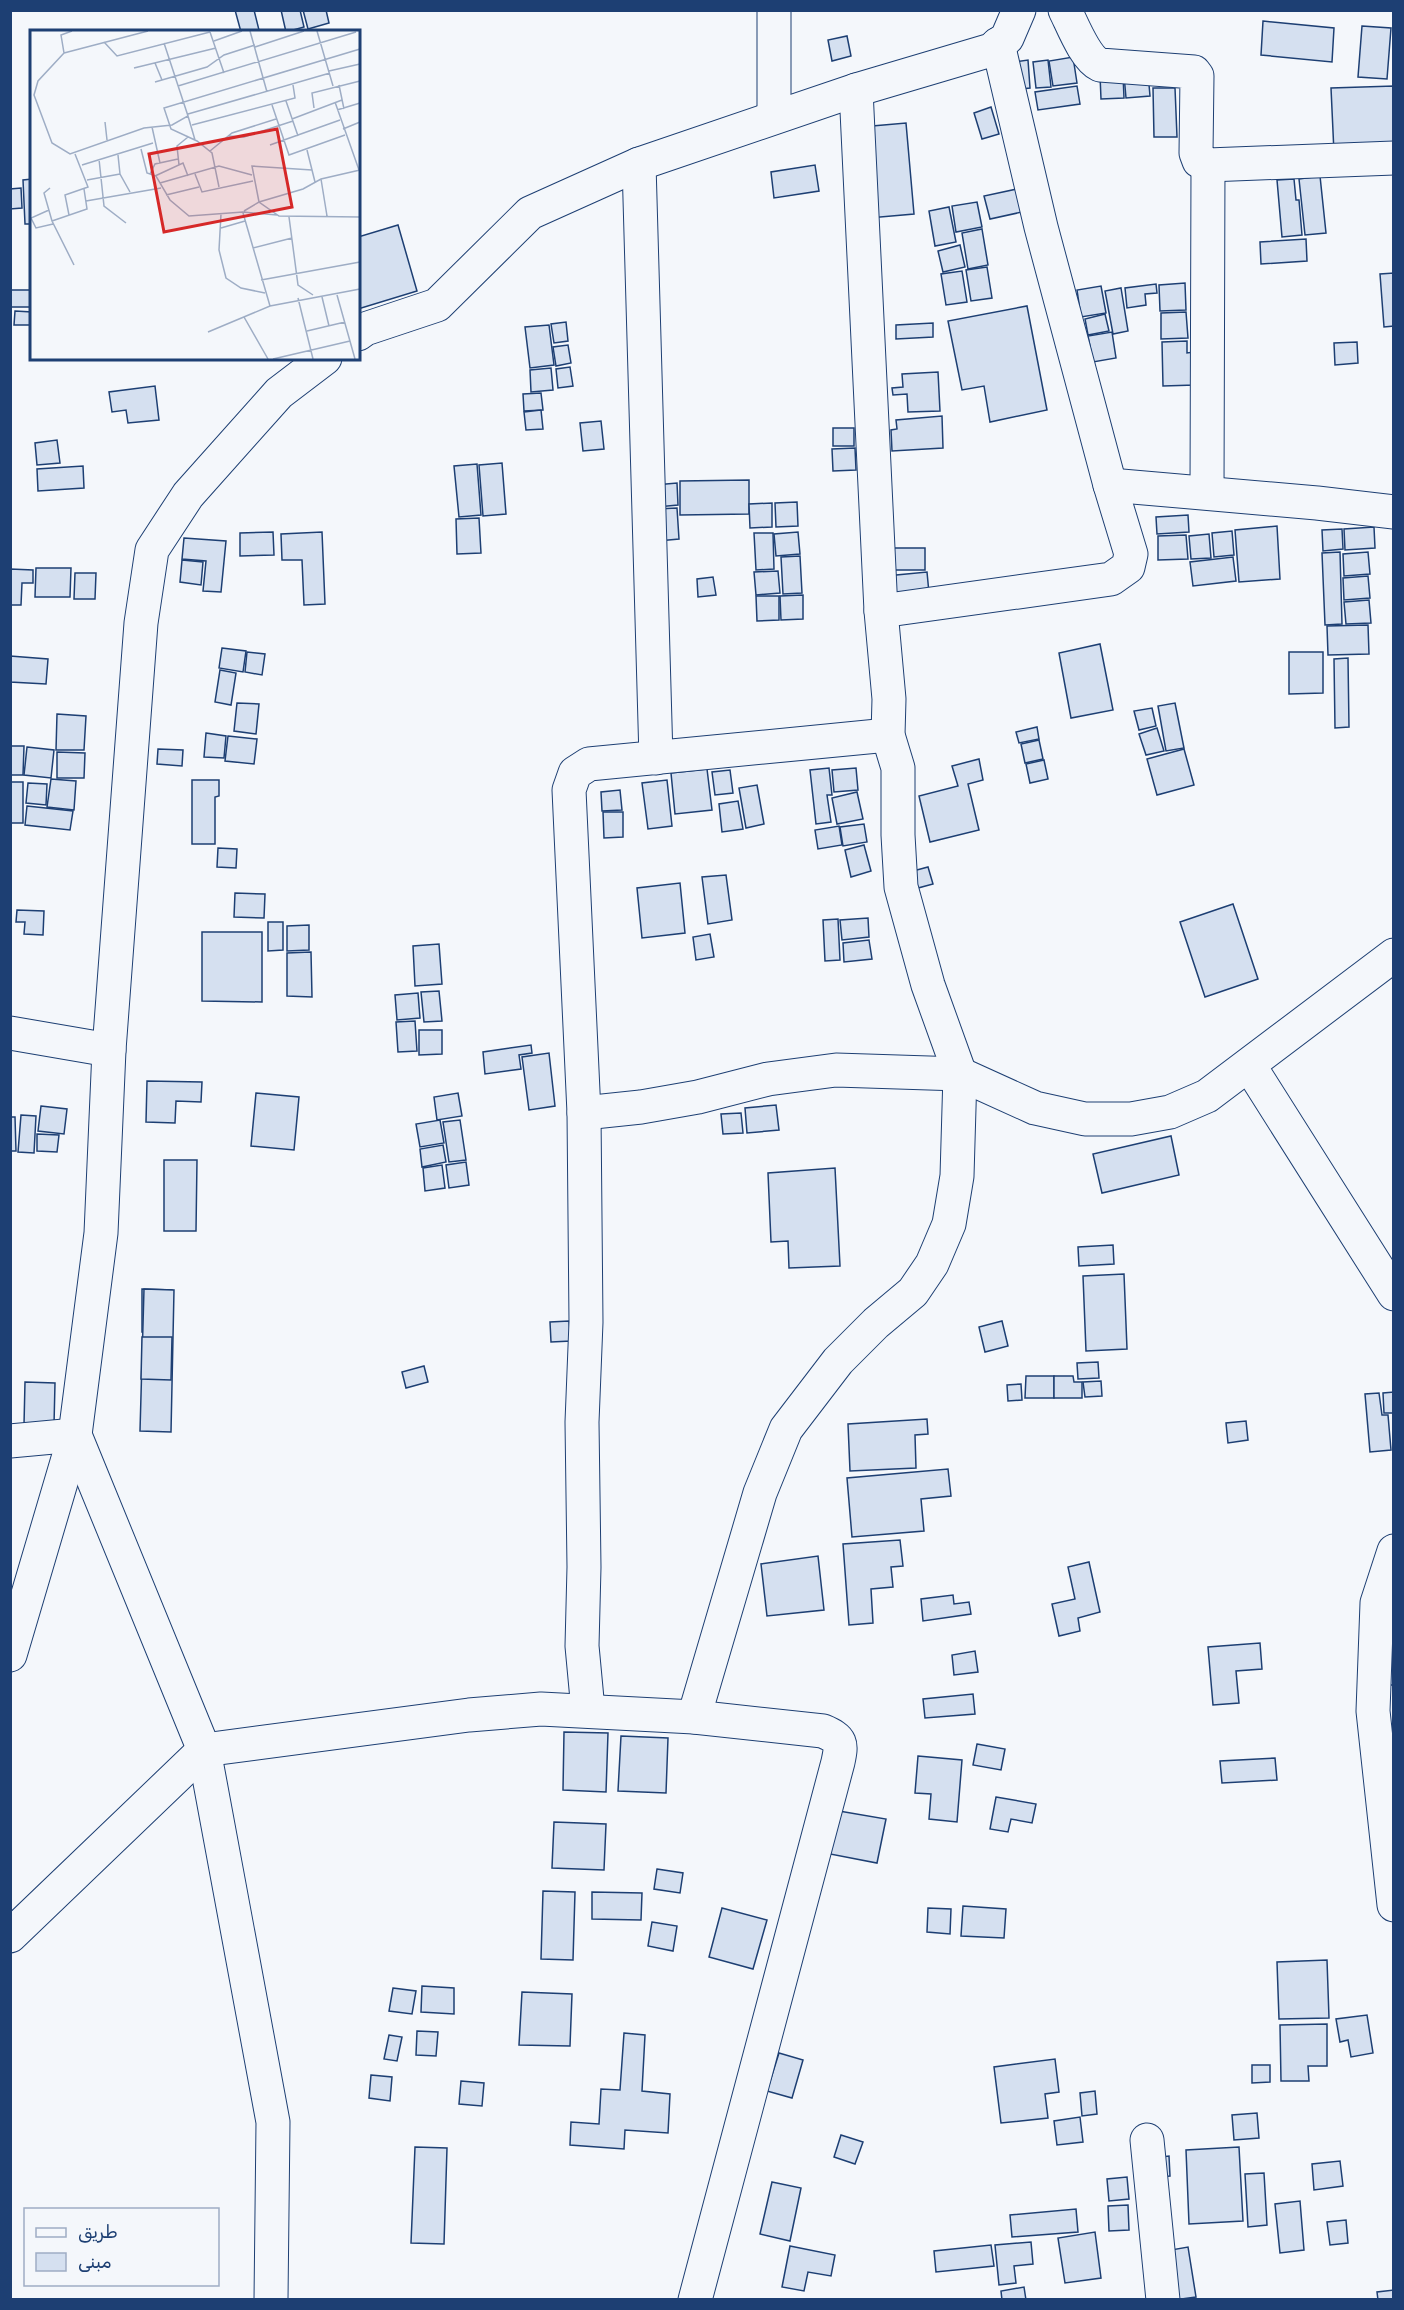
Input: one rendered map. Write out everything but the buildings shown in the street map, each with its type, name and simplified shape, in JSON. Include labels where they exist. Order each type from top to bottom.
[{"type":"street","points":[[774,10],[774,117]]},
{"type":"street","points":[[360,332],[364,329],[437,305],[530,213],[639,164],[856,90],[990,50],[1007,38],[1019,10]]},
{"type":"street","points":[[1065,10],[1086,51],[1095,63],[1194,72],[1197,76],[1196,153],[1199,161],[1208,165],[1394,158]]},
{"type":"street","points":[[881,611],[1112,579],[1128,567],[1131,554],[1110,485],[1041,227],[998,45]]},
{"type":"street","points":[[694,1717],[760,1493],[786,1429],[838,1361],[876,1323],[913,1292],[932,1264],[949,1224],[957,1176],[960,1074],[928,985],[901,887],[898,768],[888,735],[889,699],[881,611],[856,90]]},
{"type":"street","points":[[639,164],[656,758]]},
{"type":"street","points":[[1207,492],[1208,165]]},
{"type":"street","points":[[10,1655],[75,1436],[101,1233],[109,1050],[141,623],[152,550],[188,495],[279,393],[322,360]]},
{"type":"street","points":[[1110,485],[1207,492],[1394,512]]},
{"type":"street","points":[[588,1710],[582,1646],[584,1556],[582,1422],[586,1322],[584,1113],[569,790],[575,773],[589,764],[888,735]]},
{"type":"street","points":[[584,1113],[641,1107],[698,1097],[768,1079],[836,1070],[960,1074],[1035,1108],[1085,1119],[1131,1119],[1170,1112],[1207,1096],[1394,955]]},
{"type":"street","points":[[10,1033],[109,1050]]},
{"type":"street","points":[[1249,1065],[1394,1294]]},
{"type":"street","points":[[10,1441],[75,1436]]},
{"type":"street","points":[[75,1436],[204,1750],[273,2122],[271,2300]]},
{"type":"street","points":[[1394,1551],[1377,1603],[1373,1711],[1394,1905]]},
{"type":"street","points":[[10,1936],[204,1750],[469,1715],[541,1709],[694,1717],[823,1731],[836,1736],[841,1747],[695,2300]]},
{"type":"street","points":[[1147,2140],[1163,2300]]}]
